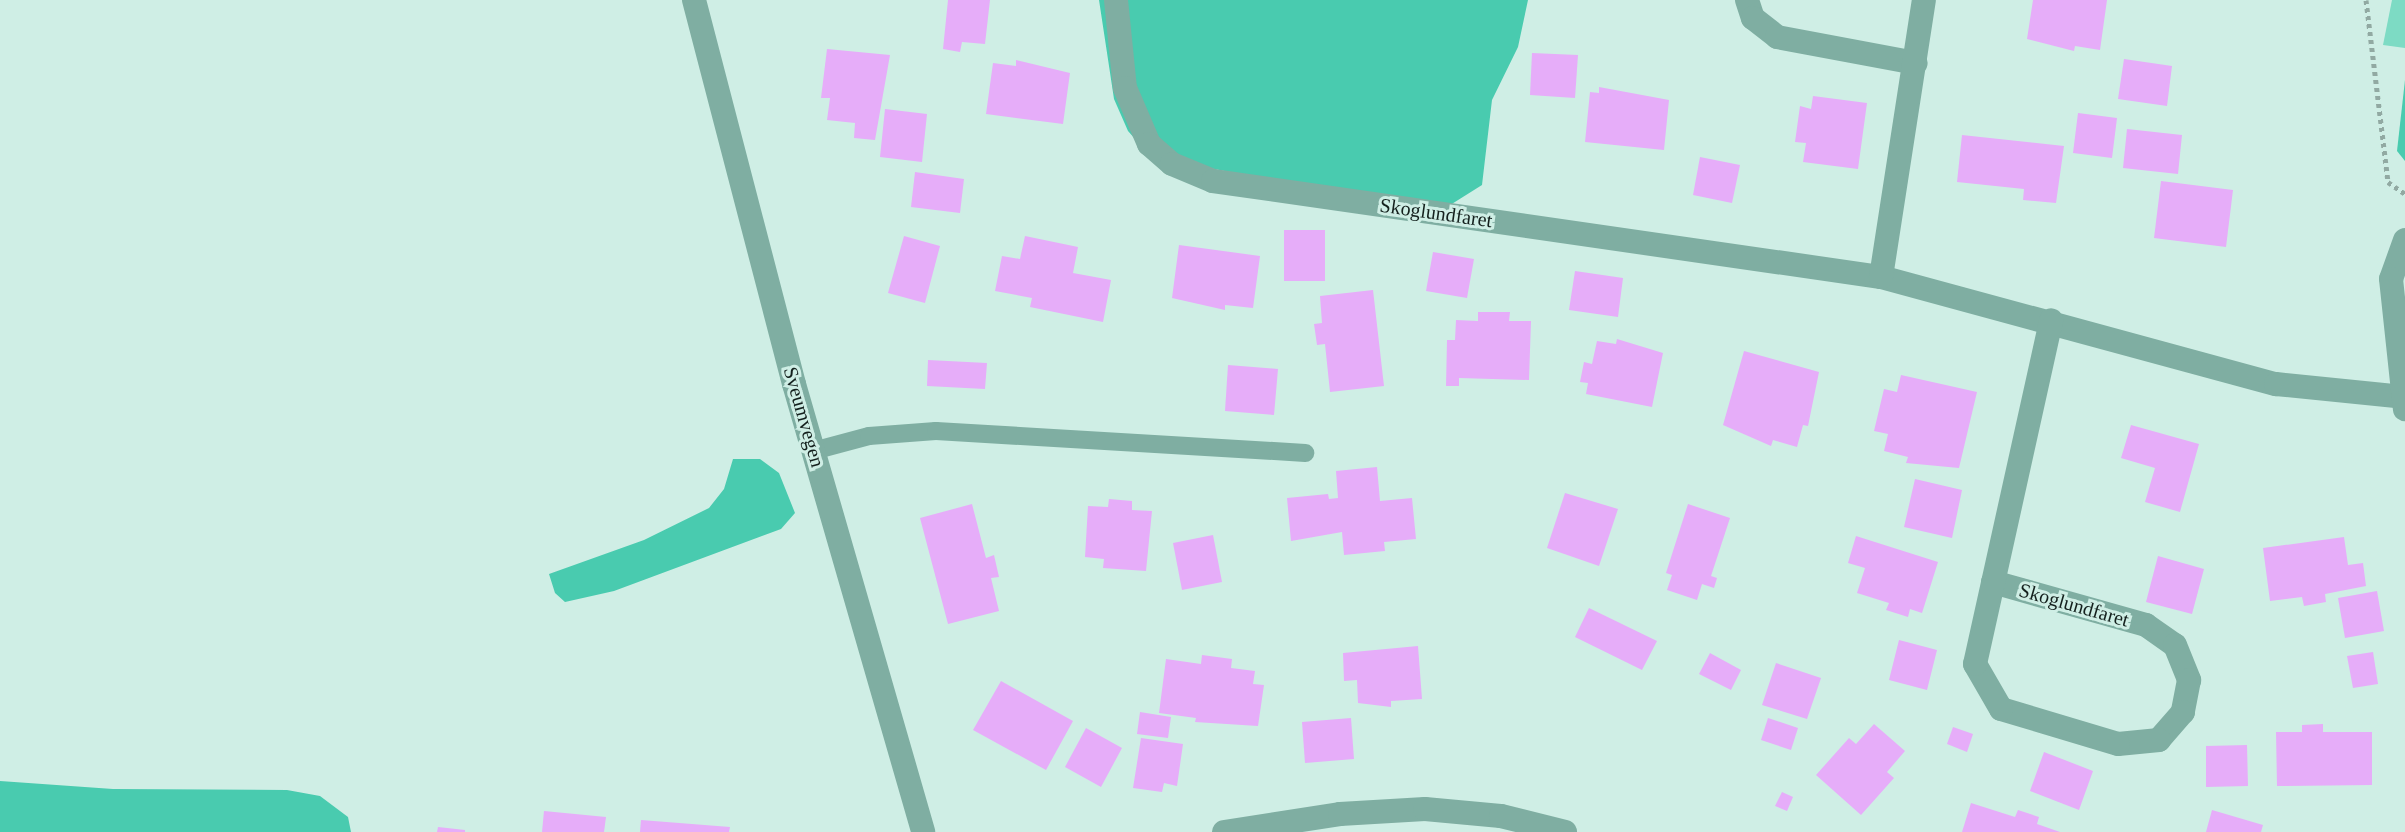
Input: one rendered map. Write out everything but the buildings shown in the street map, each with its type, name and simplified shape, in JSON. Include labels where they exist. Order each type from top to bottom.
[{"type":"street","name":"Sveumvegen","points":[[694,0],[813,451],[923,832]]},
{"type":"street","name":"Skoglundfaret","points":[[1116,0],[1125,88],[1149,144],[1172,164],[1213,181],[1881,277],[2051,320],[2276,384],[2404,403]]},
{"type":"street","points":[[1747,0],[1753,18],[1777,37],[1916,63]]},
{"type":"street","points":[[1881,277],[1924,0]]},
{"type":"street","points":[[2404,403],[2391,279],[2405,240]]},
{"type":"street","name":"Skoglundfaret","points":[[1993,582],[2146,625],[2175,645],[2189,680],[2183,712],[2159,740],[2118,744],[2001,709],[1975,664],[1993,582],[2051,320]]},
{"type":"street","points":[[1224,832],[1463,811],[1565,832]]},
{"type":"lane","points":[[813,451],[869,436],[936,431],[1305,453]]},
{"type":"path","points":[[2366,0],[2388,182],[2405,194]]},
{"type":"green space","points":[[1099,0],[1528,0],[1518,47],[1492,100],[1482,185],[1439,212],[1151,157],[1128,131],[1114,99]]},
{"type":"green space","points":[[2392,0],[2405,0],[2405,48],[2383,45]]},
{"type":"green space","points":[[2405,80],[2405,161],[2397,151]]},
{"type":"green space","points":[[733,459],[760,459],[779,473],[795,513],[781,529],[614,591],[565,602],[555,593],[549,574],[644,540],[709,508],[724,489]]},
{"type":"green space","points":[[0,781],[113,789],[287,790],[320,796],[348,817],[351,832],[0,832]]}]
